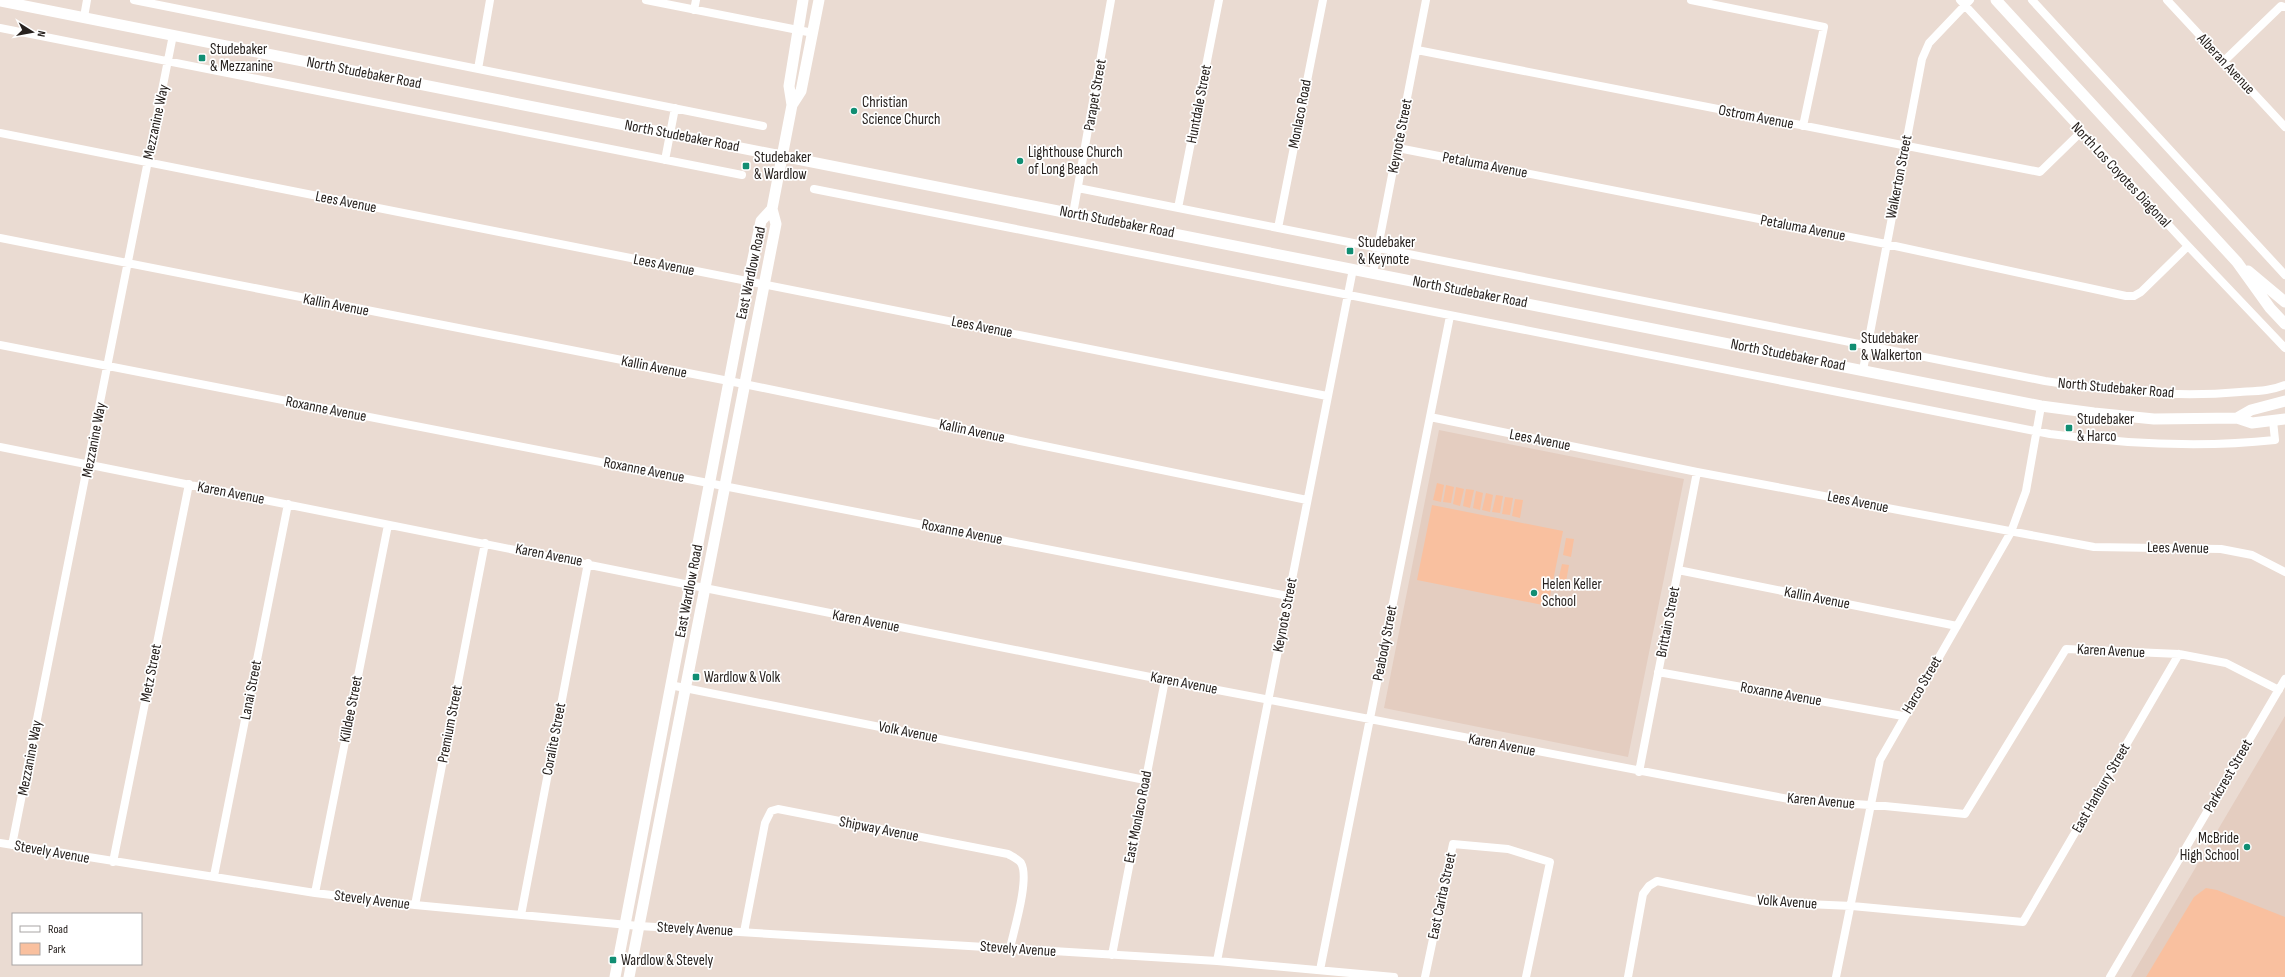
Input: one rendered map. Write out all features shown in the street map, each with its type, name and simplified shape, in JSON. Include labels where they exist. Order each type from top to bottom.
[{"type":"main road","name":"East Wardlow Road","points":[[629,977],[776,224],[772,210],[792,105],[789,86],[803,0]]},
{"type":"main road","name":"East Wardlow Road","points":[[792,105],[801,91],[819,0]]},
{"type":"main road","name":"North Los Coyotes Diagonal","points":[[1996,0],[2237,262],[2270,308],[2285,324]]},
{"type":"main road","name":"North Studebaker Road","points":[[0,1],[2041,406],[2094,414],[2148,418],[2237,418],[2252,423],[2285,419]]},
{"type":"main road","name":"East Wardlow Road","points":[[615,977],[748,282],[761,221],[772,210]]},
{"type":"main road","name":"North Los Coyotes Diagonal","points":[[2237,262],[2285,302]]},
{"type":"main road","name":"North Studebaker Road","points":[[2237,418],[2251,410],[2285,401]]},
{"type":"street","points":[[84,17],[87,0]]},
{"type":"street","name":"North Studebaker Road","points":[[134,0],[763,126]]},
{"type":"street","points":[[478,69],[490,0]]},
{"type":"street","points":[[646,0],[813,33]]},
{"type":"street","points":[[694,10],[696,0]]},
{"type":"street","name":"Parapet Street","points":[[1073,214],[1110,0]]},
{"type":"street","name":"Huntdale Street","points":[[1178,208],[1219,0]]},
{"type":"street","name":"Monlaco Road","points":[[1278,228],[1323,0]]},
{"type":"street","name":"Keynote Street","points":[[1373,273],[1426,0]]},
{"type":"street","points":[[1691,0],[1824,27],[1803,126]]},
{"type":"street","points":[[2032,0],[2285,275]]},
{"type":"street","name":"Alberan Avenue","points":[[2167,0],[2285,127]]},
{"type":"street","name":"North Los Coyotes Diagonal","points":[[1965,2],[2081,132],[2285,348]]},
{"type":"street","name":"Walkerton Street","points":[[1863,370],[1886,244],[1924,54],[1929,43],[1939,30],[1965,2]]},
{"type":"street","points":[[2223,62],[2281,6],[2285,7]]},
{"type":"street","name":"North Studebaker Road","points":[[0,28],[742,175]]},
{"type":"street","name":"Mezzanine Way","points":[[12,845],[89,465],[173,35]]},
{"type":"street","name":"Ostrom Avenue","points":[[1417,50],[2040,172],[2081,132]]},
{"type":"street","points":[[665,160],[675,108]]},
{"type":"street","name":"Lees Avenue","points":[[0,133],[1327,396]]},
{"type":"street","name":"Petaluma Avenue","points":[[1398,148],[1886,244],[2126,296],[2134,296],[2142,292],[2188,246]]},
{"type":"street","name":"North Studebaker Road","points":[[1078,188],[1867,344],[2045,381],[2112,391],[2180,394],[2224,393],[2273,389],[2285,385]]},
{"type":"street","name":"North Studebaker Road","points":[[814,189],[2036,432],[2096,440],[2186,445],[2275,440],[2273,421]]},
{"type":"street","name":"Kallin Avenue","points":[[0,238],[744,384],[1307,500]]},
{"type":"street","name":"Keynote Street","points":[[1217,961],[1353,269]]},
{"type":"street","name":"Peabody Street","points":[[1320,970],[1450,316]]},
{"type":"street","name":"Roxanne Avenue","points":[[0,345],[1288,596]]},
{"type":"street","name":"Harco Street","points":[[1836,977],[1852,906],[1880,760],[2011,532],[2026,491],[2041,406]]},
{"type":"street","name":"Lees Avenue","points":[[1430,417],[1697,472],[2094,547],[2221,549],[2252,555],[2285,572]]},
{"type":"street","name":"Karen Avenue","points":[[0,447],[388,525],[588,563],[704,589],[1165,680],[1640,772],[1794,800],[1871,805],[1965,814],[2066,649],[2179,654],[2226,663],[2279,690]]},
{"type":"street","name":"Brittain Street","points":[[1640,772],[1697,472]]},
{"type":"street","name":"Metz Street","points":[[113,862],[189,484]]},
{"type":"street","name":"Lanai Street","points":[[214,876],[288,504]]},
{"type":"street","name":"Killdee Street","points":[[315,893],[388,525]]},
{"type":"street","name":"Premium Street","points":[[415,905],[485,543]]},
{"type":"street","name":"Coralite Street","points":[[520,915],[588,563]]},
{"type":"street","name":"Kallin Avenue","points":[[1678,570],[1957,626]]},
{"type":"street","name":"East Hanbury Street","points":[[2023,922],[2179,654]]},
{"type":"street","name":"Roxanne Avenue","points":[[1658,672],[1904,716]]},
{"type":"street","name":"Parkcrest Street","points":[[2110,977],[2285,679]]},
{"type":"street","name":"East Monlaco Road","points":[[1112,954],[1165,680]]},
{"type":"street","name":"Volk Avenue","points":[[670,685],[1146,780]]},
{"type":"street","name":"Shipway Avenue","points":[[744,932],[765,823],[772,811],[778,809],[1008,854],[1015,858],[1021,863],[1023,882],[1010,948]]},
{"type":"street","name":"Stevely Avenue","points":[[0,843],[315,893],[415,905],[639,926],[1217,961],[1394,977]]},
{"type":"street","name":"East Carita Street","points":[[1425,977],[1453,844],[1508,849],[1550,862],[1526,977]]},
{"type":"street","name":"Volk Avenue","points":[[1628,977],[1643,894],[1649,886],[1657,880],[1758,902],[1852,906],[2023,922]]},
{"type":"shaded area","name":"Helen Keller School","points":[[1439,430],[1684,479],[1628,757],[1384,708]]},
{"type":"shaded area","name":"McBride High School","points":[[2285,716],[2285,977],[2131,977]]},
{"type":"green space","points":[[1437,483],[1444,485],[1441,502],[1433,500]]},
{"type":"green space","points":[[1446,485],[1454,487],[1451,503],[1443,502]]},
{"type":"green space","points":[[1456,487],[1464,489],[1460,506],[1453,504]]},
{"type":"green space","points":[[1466,489],[1474,490],[1470,508],[1463,506]]},
{"type":"green space","points":[[1476,491],[1483,493],[1480,510],[1473,508]]},
{"type":"green space","points":[[1486,493],[1493,495],[1490,512],[1482,510]]},
{"type":"green space","points":[[1496,495],[1503,496],[1500,513],[1492,512]]},
{"type":"green space","points":[[1505,497],[1513,498],[1510,515],[1502,514]]},
{"type":"green space","points":[[1515,499],[1523,500],[1520,518],[1512,516]]},
{"type":"green space","points":[[1432,505],[1563,531],[1548,606],[1417,580]]},
{"type":"green space","points":[[1566,538],[1574,539],[1571,557],[1563,555]]},
{"type":"green space","points":[[1562,564],[1569,565],[1566,582],[1558,581]]},
{"type":"green space","points":[[2206,888],[2217,890],[2285,917],[2285,977],[2146,977],[2194,897]]},
{"type":"place","name":"Studebaker & Mezzanine","points":[[202,58]]},
{"type":"place","name":"Christian Science Church","points":[[854,111]]},
{"type":"place","name":"Lighthouse Church of Long Beach","points":[[1020,161]]},
{"type":"place","name":"Studebaker & Wardlow","points":[[746,166]]},
{"type":"place","name":"Studebaker & Keynote","points":[[1350,251]]},
{"type":"place","name":"Studebaker & Walkerton","points":[[1853,347]]},
{"type":"place","name":"Studebaker & Harco","points":[[2069,428]]},
{"type":"place","name":"Helen Keller School","points":[[1534,593]]},
{"type":"place","name":"Wardlow & Volk","points":[[696,677]]},
{"type":"place","name":"McBride High School","points":[[2247,847]]},
{"type":"place","name":"Wardlow & Stevely","points":[[613,960]]}]
